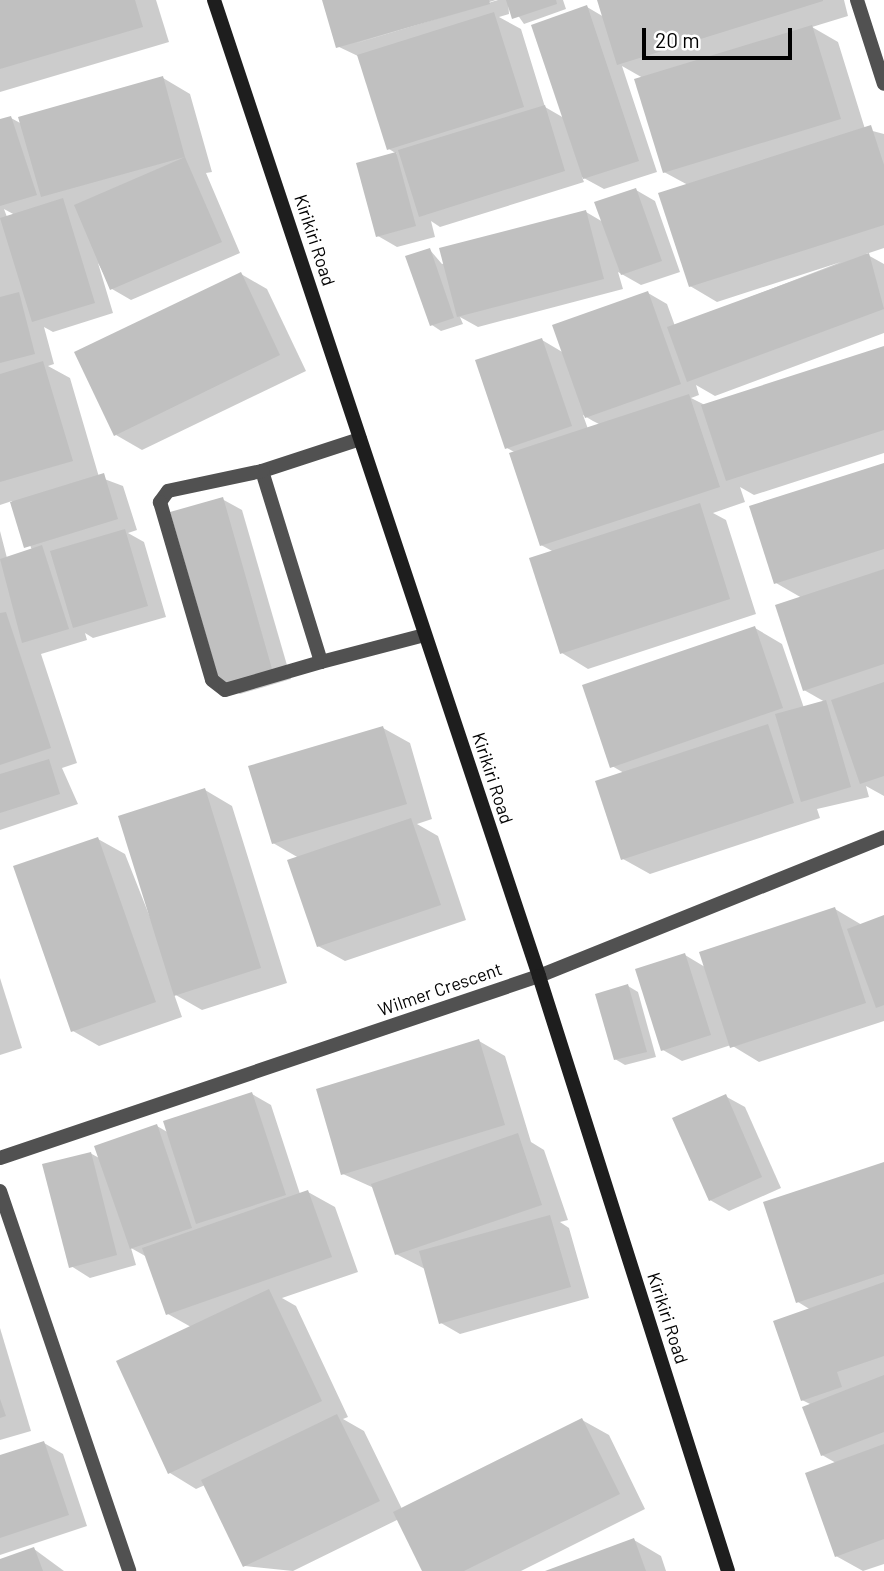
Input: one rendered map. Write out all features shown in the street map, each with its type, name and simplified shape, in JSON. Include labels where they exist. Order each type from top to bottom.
[{"type":"main road","name":"Kirikiri Road","points":[[214,0],[539,976],[728,1571]]},
{"type":"street","points":[[857,0],[884,85]]},
{"type":"street","points":[[360,439],[262,471],[168,491],[159,502],[212,680],[225,690],[425,635]]},
{"type":"street","points":[[262,471],[321,662]]},
{"type":"street","name":"Wilmer Crescent","points":[[0,1158],[539,976],[884,837]]},
{"type":"street","points":[[0,1191],[129,1571]]},
{"type":"building","points":[[0,0],[135,0],[143,27],[0,69]]},
{"type":"building","points":[[322,0],[489,0],[490,4],[336,48]]},
{"type":"building","points":[[506,0],[556,0],[557,4],[512,19]]},
{"type":"building","points":[[597,0],[823,0],[823,1],[617,65]]},
{"type":"building","points":[[587,5],[639,161],[583,179],[531,25]]},
{"type":"building","points":[[494,12],[524,107],[387,150],[357,55]]},
{"type":"building","points":[[812,25],[841,119],[663,173],[634,79]]},
{"type":"building","points":[[163,76],[185,157],[41,197],[18,117]]},
{"type":"building","points":[[545,105],[565,171],[419,217],[398,150]]},
{"type":"building","points":[[11,116],[37,195],[0,206],[0,119]]},
{"type":"building","points":[[871,125],[884,165],[884,225],[689,287],[658,193]]},
{"type":"building","points":[[396,152],[416,226],[376,237],[356,163]]},
{"type":"building","points":[[185,157],[222,242],[110,290],[74,205]]},
{"type":"building","points":[[636,188],[662,261],[621,275],[594,202]]},
{"type":"building","points":[[63,198],[95,303],[32,322],[0,218]]},
{"type":"building","points":[[586,210],[604,279],[457,317],[439,248]]},
{"type":"building","points":[[430,248],[454,318],[430,326],[405,256]]},
{"type":"building","points":[[869,253],[884,309],[687,382],[667,327]]},
{"type":"building","points":[[241,272],[280,355],[114,436],[74,352]]},
{"type":"building","points":[[648,291],[681,384],[585,418],[552,325]]},
{"type":"building","points":[[19,292],[35,354],[0,363],[0,297]]},
{"type":"building","points":[[542,338],[572,426],[505,449],[475,360]]},
{"type":"building","points":[[884,346],[884,430],[726,481],[701,405]]},
{"type":"building","points":[[43,361],[73,461],[0,482],[0,374]]},
{"type":"building","points":[[689,394],[720,487],[540,546],[509,453]]},
{"type":"building","points":[[884,463],[884,549],[774,584],[749,506]]},
{"type":"building","points":[[104,473],[118,519],[24,548],[10,502]]},
{"type":"building","points":[[223,497],[272,669],[220,684],[170,512]]},
{"type":"building","points":[[700,503],[730,599],[560,654],[529,558]]},
{"type":"building","points":[[125,529],[148,606],[73,628],[50,551]]},
{"type":"building","points":[[42,545],[69,629],[22,643],[0,559]]},
{"type":"building","points":[[884,569],[884,664],[803,691],[775,605]]},
{"type":"building","points":[[6,612],[51,748],[0,765],[0,613]]},
{"type":"building","points":[[755,626],[783,708],[610,768],[582,685]]},
{"type":"building","points":[[884,682],[884,776],[860,784],[831,700]]},
{"type":"building","points":[[826,700],[851,787],[801,802],[775,714]]},
{"type":"building","points":[[768,724],[794,803],[621,860],[595,781]]},
{"type":"building","points":[[383,726],[407,804],[272,844],[248,766]]},
{"type":"building","points":[[49,759],[60,794],[0,813],[0,774]]},
{"type":"building","points":[[205,788],[261,968],[174,996],[118,816]]},
{"type":"building","points":[[411,818],[441,905],[317,947],[287,860]]},
{"type":"building","points":[[98,837],[156,1002],[71,1032],[13,866]]},
{"type":"building","points":[[835,907],[866,1003],[730,1048],[699,952]]},
{"type":"building","points":[[884,915],[884,1005],[876,1008],[847,929]]},
{"type":"building","points":[[685,953],[711,1035],[661,1051],[635,969]]},
{"type":"building","points":[[628,984],[647,1052],[614,1060],[595,994]]},
{"type":"building","points":[[479,1039],[505,1125],[341,1175],[316,1089]]},
{"type":"building","points":[[252,1092],[286,1195],[196,1224],[163,1121]]},
{"type":"building","points":[[726,1094],[762,1177],[709,1201],[672,1118]]},
{"type":"building","points":[[157,1124],[192,1228],[130,1249],[94,1146]]},
{"type":"building","points":[[518,1133],[542,1205],[395,1255],[371,1184]]},
{"type":"building","points":[[91,1152],[117,1255],[69,1268],[42,1164]]},
{"type":"building","points":[[884,1162],[884,1274],[796,1303],[763,1202]]},
{"type":"building","points":[[308,1190],[332,1257],[166,1315],[142,1248]]},
{"type":"building","points":[[550,1215],[571,1287],[439,1324],[419,1251]]},
{"type":"building","points":[[884,1282],[884,1356],[837,1372],[842,1387],[801,1401],[773,1321]]},
{"type":"building","points":[[269,1289],[322,1401],[168,1474],[116,1361]]},
{"type":"building","points":[[884,1375],[884,1432],[821,1456],[802,1407]]},
{"type":"building","points":[[0,1399],[6,1416],[0,1418]]},
{"type":"building","points":[[337,1414],[380,1501],[243,1567],[201,1480]]},
{"type":"building","points":[[582,1418],[620,1494],[464,1571],[422,1571],[393,1512]]},
{"type":"building","points":[[44,1441],[69,1515],[0,1538],[0,1455]]},
{"type":"building","points":[[884,1444],[884,1539],[835,1557],[805,1473]]},
{"type":"building","points":[[634,1538],[646,1571],[545,1571]]},
{"type":"building","points":[[34,1547],[43,1571],[0,1571],[0,1559]]}]
